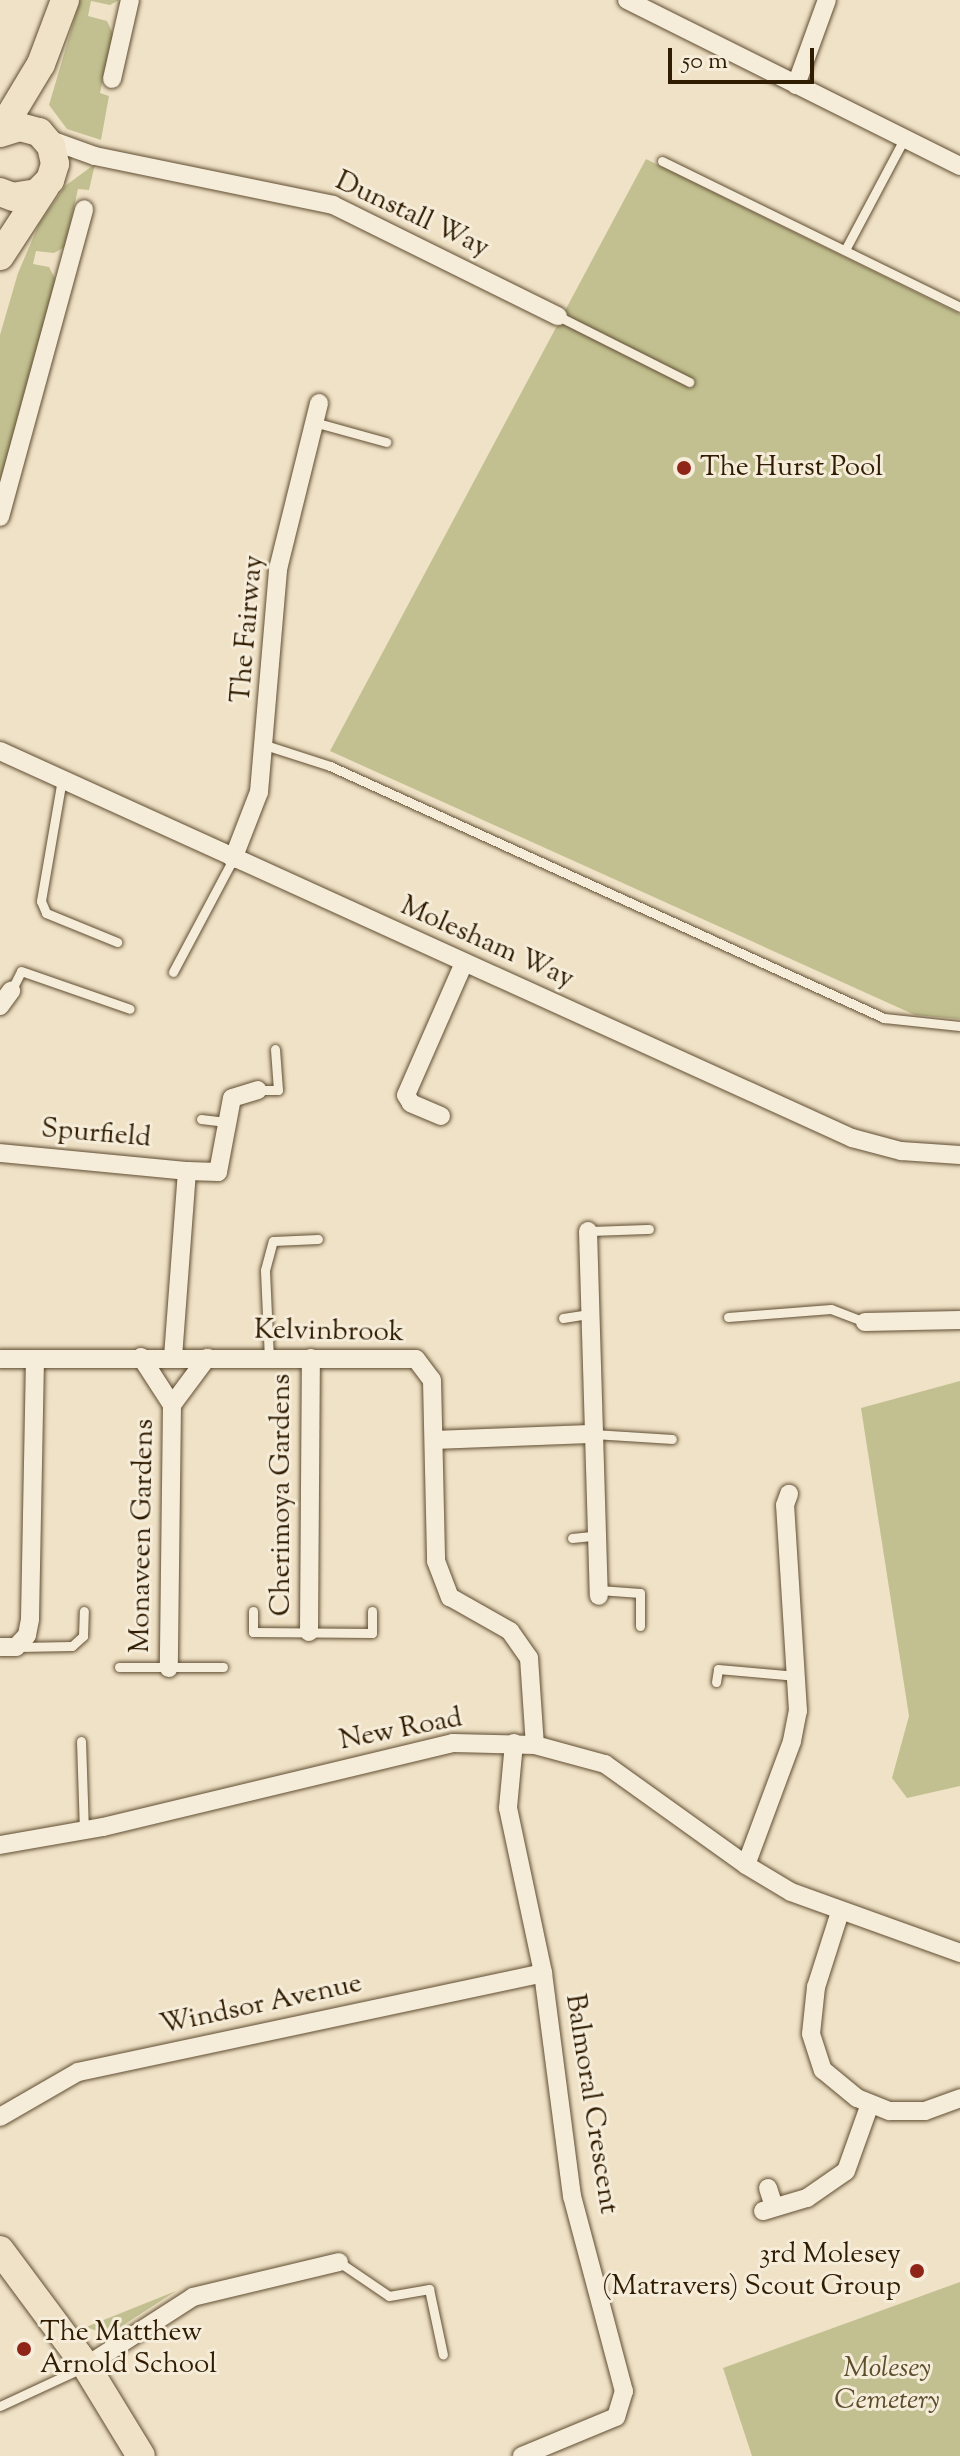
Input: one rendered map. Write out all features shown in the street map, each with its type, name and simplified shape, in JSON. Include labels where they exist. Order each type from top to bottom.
[{"type":"main road","points":[[0,133],[41,64],[65,0]]},
{"type":"main road","points":[[0,257],[50,179],[54,154],[42,135],[41,64]]},
{"type":"main road","points":[[0,133],[20,127],[42,135]]},
{"type":"main road","points":[[0,192],[25,197],[50,179]]},
{"type":"main road","points":[[0,201],[0,257]]},
{"type":"main road","points":[[0,2250],[86,2366],[141,2456]]},
{"type":"street","points":[[112,79],[130,0]]},
{"type":"street","points":[[627,0],[960,166]]},
{"type":"street","points":[[796,85],[827,0]]},
{"type":"street","name":"Dunstall Way","points":[[42,135],[95,156],[333,205],[558,316]]},
{"type":"street","points":[[50,179],[95,156]]},
{"type":"street","points":[[0,517],[84,209]]},
{"type":"street","name":"The Fairway","points":[[233,859],[259,792],[278,569],[319,403]]},
{"type":"street","name":"Molesham Way","points":[[0,751],[852,1138],[901,1151],[960,1155]]},
{"type":"street","points":[[441,1116],[411,1103],[406,1095],[464,963]]},
{"type":"street","points":[[224,1122],[232,1098],[258,1090]]},
{"type":"street","name":"Spurfield","points":[[0,1153],[218,1172],[224,1122]]},
{"type":"street","name":"Spurfield","points":[[173,1357],[187,1171]]},
{"type":"street","points":[[588,1231],[588,1314],[599,1593]]},
{"type":"street","points":[[865,1322],[960,1320]]},
{"type":"street","name":"Monaveen Gardens","points":[[141,1357],[172,1405],[169,1668]]},
{"type":"street","name":"Monaveen Gardens","points":[[172,1405],[207,1358]]},
{"type":"street","name":"Cherimoya Gardens","points":[[309,1632],[311,1358]]},
{"type":"street","name":"Kelvinbrook","points":[[0,1359],[416,1359],[432,1380],[436,1440],[436,1561],[450,1597],[510,1631],[529,1658],[535,1745]]},
{"type":"street","points":[[8,1647],[27,1635],[30,1619],[35,1360]]},
{"type":"street","points":[[436,1440],[594,1434]]},
{"type":"street","points":[[746,1865],[792,1741],[798,1676],[785,1505],[789,1494]]},
{"type":"street","name":"New Road","points":[[0,1845],[84,1831],[453,1743],[535,1745],[605,1764],[746,1865],[840,1912],[960,1953]]},
{"type":"street","name":"Balmoral Crescent","points":[[514,1743],[508,1808],[543,1973],[572,2196],[624,2391],[616,2417],[522,2456]]},
{"type":"street","points":[[840,1912],[816,1987],[811,2034],[823,2070],[870,2104],[890,2111],[925,2111],[960,2098]]},
{"type":"street","name":"Windsor Avenue","points":[[0,2117],[78,2072],[543,1973]]},
{"type":"street","points":[[768,2188],[769,2209],[829,2187],[846,2171],[870,2104]]},
{"type":"street","points":[[86,2366],[193,2297],[339,2262]]},
{"type":"lane","points":[[845,250],[904,139]]},
{"type":"lane","points":[[662,161],[960,307]]},
{"type":"lane","points":[[558,316],[689,382]]},
{"type":"lane","points":[[314,422],[386,442]]},
{"type":"lane","points":[[265,745],[330,766],[884,1018],[960,1026]]},
{"type":"lane","points":[[62,779],[41,901],[46,913],[117,942]]},
{"type":"lane","points":[[173,972],[233,859]]},
{"type":"lane","points":[[5,998],[21,971],[130,1009]]},
{"type":"lane","points":[[258,1090],[278,1090],[275,1049]]},
{"type":"lane","points":[[201,1119],[224,1122]]},
{"type":"lane","points":[[588,1231],[649,1229]]},
{"type":"lane","points":[[269,1359],[265,1270],[273,1241],[318,1239]]},
{"type":"lane","points":[[728,1317],[831,1309],[865,1322]]},
{"type":"lane","points":[[563,1318],[588,1314]]},
{"type":"lane","points":[[594,1434],[672,1439]]},
{"type":"lane","points":[[572,1538],[599,1535]]},
{"type":"lane","points":[[599,1593],[640,1593],[640,1626]]},
{"type":"lane","points":[[8,1647],[72,1646],[83,1636],[84,1611]]},
{"type":"lane","points":[[253,1611],[253,1632],[372,1633],[372,1611]]},
{"type":"lane","points":[[119,1667],[223,1667]]},
{"type":"lane","points":[[716,1682],[718,1669],[798,1676]]},
{"type":"lane","points":[[81,1741],[84,1831]]},
{"type":"lane","points":[[339,2262],[389,2296],[429,2289],[443,2355]]},
{"type":"lane","points":[[0,2406],[86,2366]]},
{"type":"green space","points":[[80,0],[119,0],[110,5],[91,1],[88,16],[107,21],[113,34],[100,93],[109,96],[101,140],[67,129],[49,105]]},
{"type":"green space","points":[[646,159],[960,314],[960,1019],[915,1015],[330,751]]},
{"type":"green space","points":[[95,164],[89,190],[78,189],[65,247],[54,253],[36,251],[33,264],[49,267],[57,282],[0,482],[0,335],[18,273],[39,224],[65,186]]},
{"type":"green space","points":[[960,1381],[960,1786],[907,1798],[892,1778],[909,1716],[861,1408]]},
{"type":"green space","name":"Molesey Cemetery","points":[[960,2282],[960,2456],[752,2456],[723,2368]]},
{"type":"green space","points":[[176,2291],[108,2335],[86,2327]]},
{"type":"place","name":"The Hurst Pool","points":[[684,468]]},
{"type":"place","name":"3rd Molesey (Matravers) Scout Group","points":[[917,2271]]},
{"type":"place","name":"The Matthew Arnold School","points":[[24,2349]]}]
